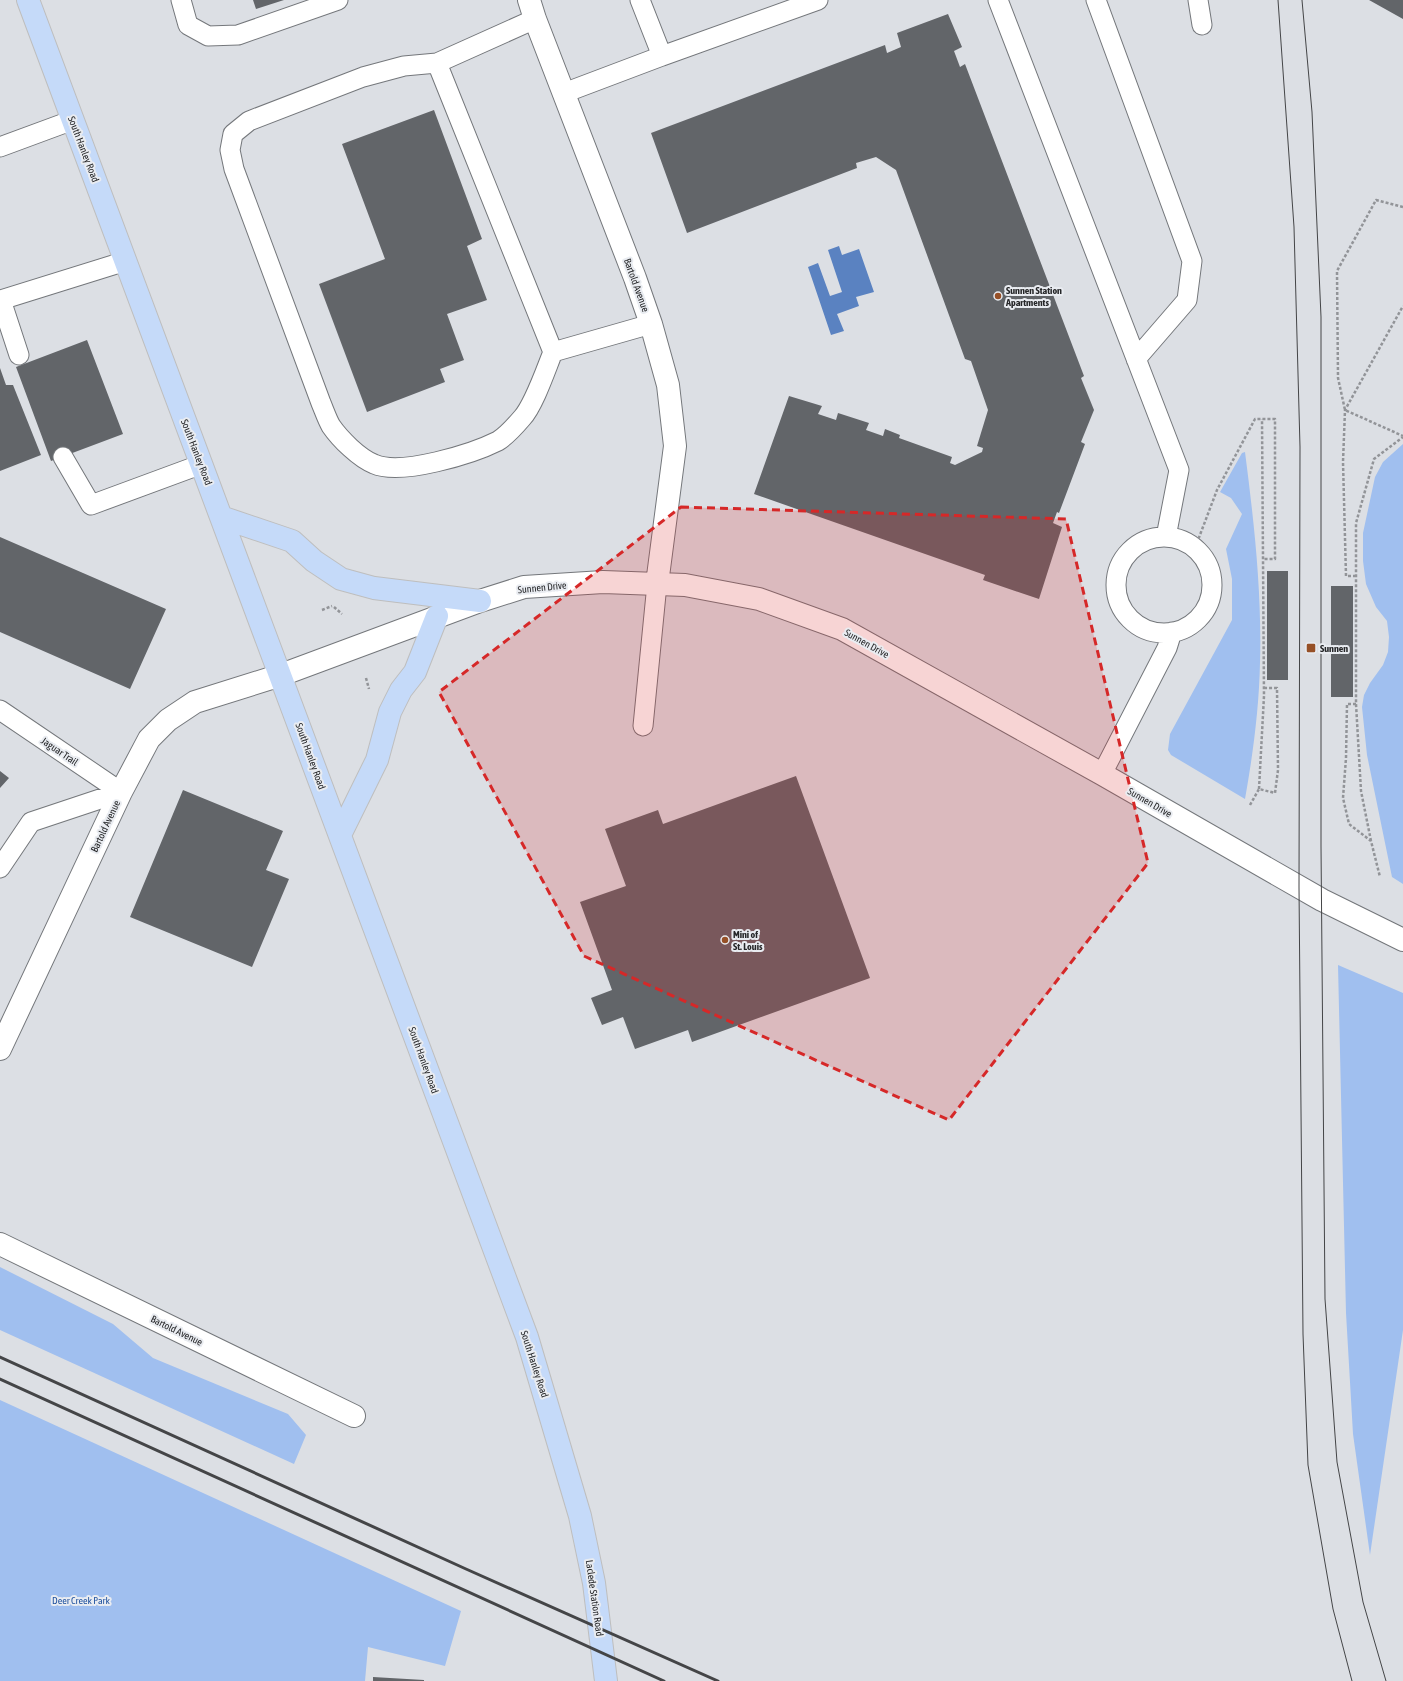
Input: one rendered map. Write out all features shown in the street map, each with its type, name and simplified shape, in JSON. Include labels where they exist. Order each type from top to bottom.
[{"type":"main road","name":"South Hanley Road","points":[[28,0],[527,1336],[580,1516]]},
{"type":"main road","points":[[221,516],[292,542],[314,561],[341,579],[374,588],[480,600]]},
{"type":"main road","points":[[340,834],[377,760],[390,712],[401,690],[415,672],[437,616]]},
{"type":"main road","name":"Laclede Station Road","points":[[580,1516],[594,1583],[606,1681]]},
{"type":"street","name":"Bartold Avenue","points":[[532,10],[651,324],[668,385],[675,446],[657,584]]},
{"type":"street","name":"Sunnen Drive","points":[[281,675],[480,600],[524,587],[603,582],[685,585],[759,599],[842,629],[1102,774],[1322,900],[1403,940]]},
{"type":"street","name":"Bartold Avenue","points":[[0,1049],[121,792],[149,739],[168,720],[195,702],[281,675]]},
{"type":"street","name":"Bartold Avenue","points":[[0,1244],[354,1416]]},
{"type":"lane","points":[[181,0],[188,25],[208,36],[238,35],[338,0]]},
{"type":"lane","points":[[640,0],[662,56]]},
{"type":"lane","points":[[564,93],[818,0]]},
{"type":"lane","points":[[998,0],[1179,470],[1166,537]]},
{"type":"lane","points":[[1096,0],[1192,261],[1187,300],[1136,359]]},
{"type":"lane","points":[[1198,0],[1202,25]]},
{"type":"lane","points":[[437,63],[553,352],[538,389],[524,417],[498,440],[430,464],[401,468],[374,464],[350,447],[331,425],[321,403],[234,169],[230,150],[234,134],[249,121],[363,77],[404,66],[437,63],[532,10]]},
{"type":"lane","points":[[0,146],[73,120]]},
{"type":"lane","points":[[19,355],[1,300],[126,261]]},
{"type":"lane","points":[[553,352],[651,324]]},
{"type":"lane","points":[[63,457],[91,505],[202,464]]},
{"type":"lane","points":[[1166,537],[1182,540],[1195,548],[1205,561],[1211,575],[1212,590],[1207,605],[1199,618],[1186,627],[1172,632],[1156,632],[1136,624],[1128,617],[1119,604],[1115,588],[1117,572],[1124,558],[1135,546],[1150,539],[1166,537]]},
{"type":"lane","points":[[643,726],[657,584]]},
{"type":"lane","points":[[1102,774],[1166,648],[1172,632]]},
{"type":"lane","name":"Jaguar Trail","points":[[0,710],[121,792]]},
{"type":"lane","points":[[0,868],[32,822],[121,792]]},
{"type":"path","points":[[1356,576],[1346,576],[1343,462],[1345,410],[1338,378],[1337,271],[1376,200],[1403,207]]},
{"type":"path","points":[[1345,410],[1403,306]]},
{"type":"path","points":[[1345,410],[1403,436],[1374,458],[1356,523],[1356,704],[1360,791],[1380,876]]},
{"type":"path","points":[[1195,548],[1217,490],[1255,419],[1275,419],[1275,559],[1264,559]]},
{"type":"path","points":[[1250,805],[1259,789],[1264,688],[1262,419]]},
{"type":"path","points":[[332,606],[342,614]]},
{"type":"path","points":[[1259,789],[1275,793],[1278,770],[1277,688],[1264,688]]},
{"type":"path","points":[[1356,704],[1347,704],[1346,758],[1343,798],[1349,824],[1371,841]]},
{"type":"highlighted area","points":[[681,507],[1066,519],[1148,863],[949,1120],[584,956],[439,692]]},
{"type":"green space","points":[[1403,444],[1403,884],[1392,877],[1367,755],[1362,707],[1364,695],[1370,683],[1383,665],[1388,652],[1389,637],[1387,621],[1376,607],[1366,584],[1363,561],[1363,533],[1375,477],[1383,462]]},
{"type":"green space","points":[[1245,452],[1257,557],[1260,636],[1257,714],[1245,799],[1171,755],[1168,750],[1170,734],[1232,620],[1232,579],[1226,549],[1242,514],[1231,498],[1220,492],[1242,453]]},
{"type":"green space","points":[[1338,965],[1403,993],[1403,1330],[1370,1555],[1353,1434],[1346,1313]]},
{"type":"green space","points":[[0,1267],[113,1324],[153,1358],[288,1414],[306,1435],[294,1464],[0,1330]]},
{"type":"green space","name":"Deer Creek Park","points":[[0,1400],[461,1611],[445,1666],[368,1647],[365,1681],[0,1681]]},
{"type":"shaded area","points":[[839,246],[842,255],[859,249],[874,292],[856,297],[859,306],[837,314],[844,331],[831,335],[808,267],[818,263],[830,296],[842,292],[828,250]]},
{"type":"building","points":[[253,0],[284,0],[256,9]]},
{"type":"building","points":[[1369,0],[1403,0],[1403,19]]},
{"type":"building","name":"Sunnen Station Apartments","points":[[948,14],[962,47],[954,51],[960,67],[965,64],[1084,376],[1081,378],[1094,410],[1081,442],[1085,444],[1059,513],[1057,512],[1053,523],[1062,527],[1039,599],[983,580],[985,575],[754,494],[789,396],[822,406],[818,414],[836,420],[838,413],[869,423],[866,430],[883,436],[885,429],[900,435],[899,438],[952,457],[950,463],[955,465],[982,452],[983,448],[977,446],[988,410],[971,361],[965,359],[896,170],[876,157],[856,163],[857,168],[687,233],[651,133],[885,45],[887,53],[901,47],[897,33]]},
{"type":"building","points":[[434,110],[482,239],[467,246],[487,300],[447,314],[464,360],[440,369],[445,382],[367,412],[319,284],[385,259],[342,144]]},
{"type":"building","points":[[87,340],[123,434],[51,461],[16,367]]},
{"type":"building","points":[[0,368],[6,385],[13,385],[41,455],[0,471]]},
{"type":"building","points":[[0,537],[166,609],[130,689],[0,632]]},
{"type":"building","points":[[1267,571],[1288,571],[1288,680],[1267,680]]},
{"type":"building","points":[[1331,586],[1353,586],[1353,697],[1331,697]]},
{"type":"building","points":[[0,771],[9,778],[0,788]]},
{"type":"building","name":"Mini of St. Louis","points":[[796,776],[870,978],[692,1042],[688,1030],[635,1049],[623,1017],[602,1025],[591,998],[612,990],[580,902],[626,886],[605,829],[658,810],[663,824]]},
{"type":"building","points":[[183,790],[283,831],[266,870],[289,879],[252,967],[130,917]]},
{"type":"building","points":[[373,1677],[424,1680],[424,1681],[373,1681]]},
{"type":"tram line","points":[[1278,0],[1294,227],[1300,447],[1299,887],[1303,1334],[1308,1465],[1333,1609],[1352,1681]]},
{"type":"tram line","points":[[1302,0],[1312,112],[1321,317],[1321,846],[1325,1299],[1337,1462],[1363,1602],[1386,1681]]},
{"type":"railway","points":[[0,1357],[466,1569],[718,1681]]},
{"type":"railway","points":[[0,1379],[664,1681]]},
{"type":"place","name":"Sunnen Station Apartments","points":[[998,296]]},
{"type":"place","name":"Sunnen","points":[[1311,648]]},
{"type":"place","name":"Mini of St. Louis","points":[[725,940]]}]
